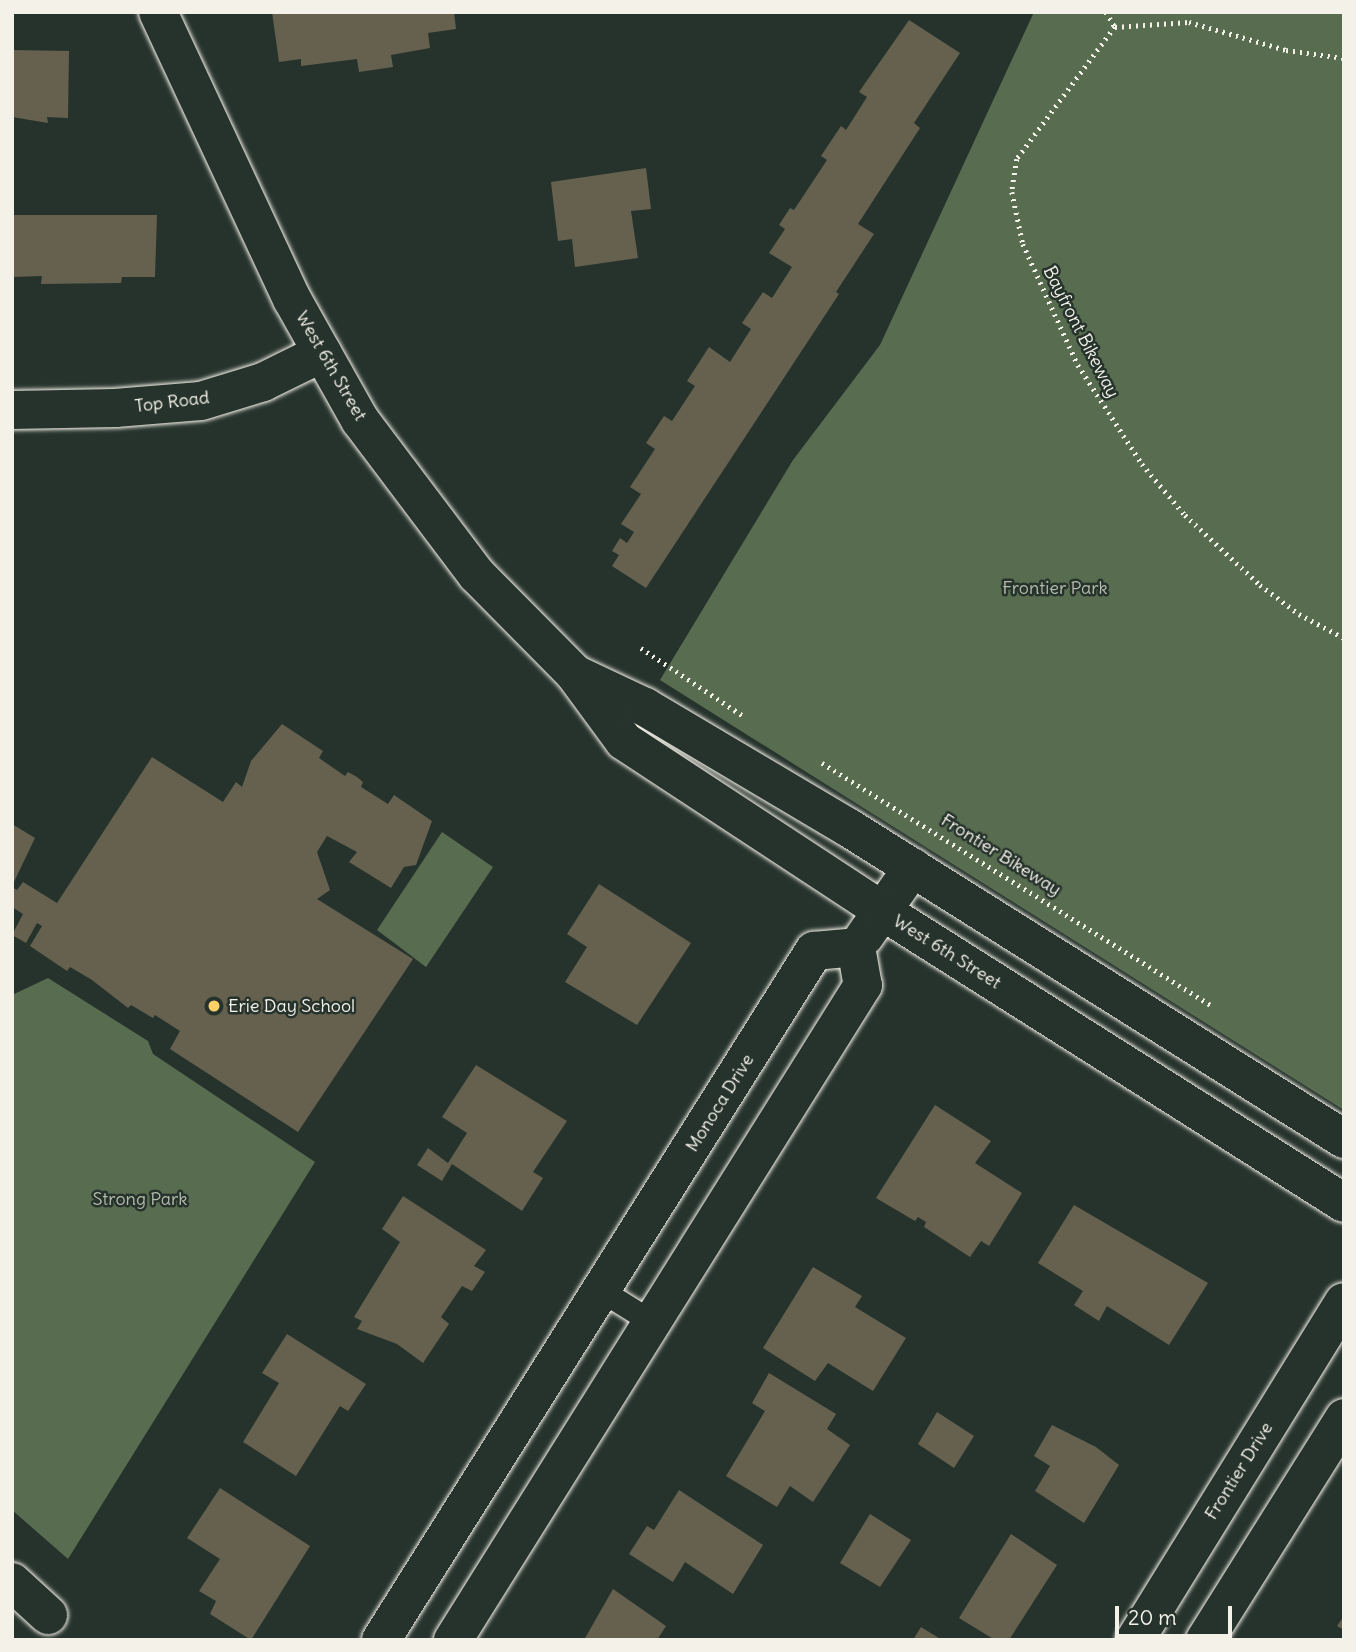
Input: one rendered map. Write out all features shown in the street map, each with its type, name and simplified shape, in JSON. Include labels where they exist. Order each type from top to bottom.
[{"type":"street","name":"West 6th Street","points":[[160,16],[322,353],[360,420],[424,510],[477,575],[574,673],[624,741],[884,912],[1344,1203]]},
{"type":"street","name":"Top Road","points":[[12,410],[115,408],[201,401],[263,382],[322,353]]},
{"type":"street","name":"West 6th Street","points":[[574,673],[645,707],[913,867],[1344,1139]]},
{"type":"street","points":[[453,1640],[863,985],[856,947],[884,912],[913,867]]},
{"type":"street","name":"Monoca Drive","points":[[381,1640],[604,1292],[814,951],[856,947]]},
{"type":"street","name":"Frontier Drive","points":[[1135,1640],[1344,1301]]},
{"type":"street","points":[[1205,1640],[1344,1418]]},
{"type":"street","points":[[12,1582],[48,1615]]},
{"type":"lane","points":[[604,1292],[652,1322]]},
{"type":"path","points":[[1106,12],[1115,27],[1189,22],[1286,50],[1344,58]]},
{"type":"path","name":"Bayfront Bikeway","points":[[1115,27],[1017,159],[1012,191],[1023,244],[1078,365],[1142,464],[1185,515],[1259,584],[1299,614],[1344,638]]},
{"type":"path","points":[[641,648],[754,722]]},
{"type":"path","name":"Frontier Bikeway","points":[[809,755],[1215,1008]]},
{"type":"green space","name":"Frontier Park","points":[[1034,12],[1344,12],[1344,1110],[660,680],[793,460],[880,345]]},
{"type":"green space","points":[[442,832],[493,867],[426,967],[377,930]]},
{"type":"green space","name":"Strong Park","points":[[48,978],[148,1041],[153,1054],[315,1162],[68,1559],[12,1510],[12,995]]},
{"type":"building","points":[[272,12],[454,12],[456,29],[428,33],[430,48],[391,55],[393,67],[359,72],[357,59],[301,66],[301,59],[279,62]]},
{"type":"building","points":[[909,20],[960,53],[914,123],[920,128],[858,224],[874,234],[836,292],[839,294],[646,588],[612,566],[619,555],[612,551],[620,538],[627,543],[634,532],[621,524],[641,494],[630,487],[655,449],[646,443],[664,416],[672,421],[695,386],[687,381],[709,347],[730,362],[751,329],[742,323],[763,292],[772,298],[792,267],[769,253],[785,229],[779,225],[790,208],[794,210],[827,160],[821,156],[841,126],[846,130],[867,97],[859,92]]},
{"type":"building","points":[[12,50],[69,51],[68,118],[47,117],[48,123],[12,117]]},
{"type":"building","points":[[646,168],[651,209],[631,211],[638,258],[575,267],[572,239],[558,241],[551,182]]},
{"type":"building","points":[[12,215],[157,215],[155,277],[122,277],[121,283],[41,284],[42,276],[12,277]]},
{"type":"building","points":[[282,724],[323,751],[319,758],[345,776],[348,772],[357,777],[363,782],[361,787],[388,804],[394,795],[432,821],[416,865],[404,867],[391,888],[349,862],[357,852],[327,836],[317,852],[330,890],[317,899],[413,959],[298,1132],[170,1049],[180,1031],[155,1015],[153,1018],[131,1005],[128,1008],[92,980],[70,967],[67,971],[30,946],[42,926],[37,923],[26,943],[12,935],[23,914],[12,907],[12,887],[17,890],[23,882],[57,903],[152,757],[223,802],[236,782],[242,787],[251,761]]},
{"type":"building","points":[[12,824],[35,838],[12,886]]},
{"type":"building","points":[[599,884],[691,943],[637,1025],[565,982],[587,947],[567,934]]},
{"type":"building","points":[[476,1065],[567,1121],[533,1172],[543,1178],[522,1211],[452,1164],[442,1181],[417,1165],[428,1148],[448,1163],[467,1133],[442,1117]]},
{"type":"building","points":[[935,1105],[991,1141],[975,1163],[1022,1193],[989,1246],[981,1241],[970,1257],[924,1227],[926,1222],[918,1217],[915,1221],[876,1198]]},
{"type":"building","points":[[403,1196],[486,1250],[474,1266],[485,1272],[472,1291],[462,1286],[441,1317],[449,1324],[423,1363],[397,1344],[357,1329],[362,1321],[354,1317],[400,1242],[382,1229]]},
{"type":"building","points":[[1074,1205],[1208,1283],[1169,1345],[1107,1306],[1099,1321],[1074,1305],[1083,1291],[1038,1263]]},
{"type":"building","points":[[813,1267],[862,1296],[855,1307],[906,1338],[873,1391],[828,1363],[815,1381],[763,1348]]},
{"type":"building","points":[[287,1334],[366,1384],[348,1411],[340,1406],[296,1476],[243,1442],[279,1383],[262,1373]]},
{"type":"building","points":[[769,1373],[836,1414],[827,1429],[850,1445],[813,1502],[790,1486],[777,1507],[726,1476],[765,1411],[752,1403]]},
{"type":"building","points":[[937,1412],[974,1436],[954,1468],[918,1444]]},
{"type":"building","points":[[1052,1425],[1096,1447],[1119,1465],[1084,1523],[1035,1491],[1050,1466],[1034,1456]]},
{"type":"building","points":[[220,1488],[310,1546],[251,1640],[210,1614],[216,1601],[199,1591],[220,1559],[187,1538]]},
{"type":"building","points":[[679,1490],[763,1545],[733,1594],[685,1562],[673,1582],[629,1554],[647,1526],[654,1530]]},
{"type":"building","points":[[870,1514],[911,1540],[880,1587],[840,1563]]},
{"type":"building","points":[[1011,1534],[1057,1565],[1009,1640],[995,1640],[959,1618]]},
{"type":"building","points":[[613,1589],[666,1626],[657,1640],[584,1640]]},
{"type":"building","points":[[1344,1616],[1344,1630],[1337,1626]]},
{"type":"building","points":[[921,1627],[942,1640],[913,1640]]},
{"type":"place","name":"Erie Day School","points":[[214,1006]]}]
